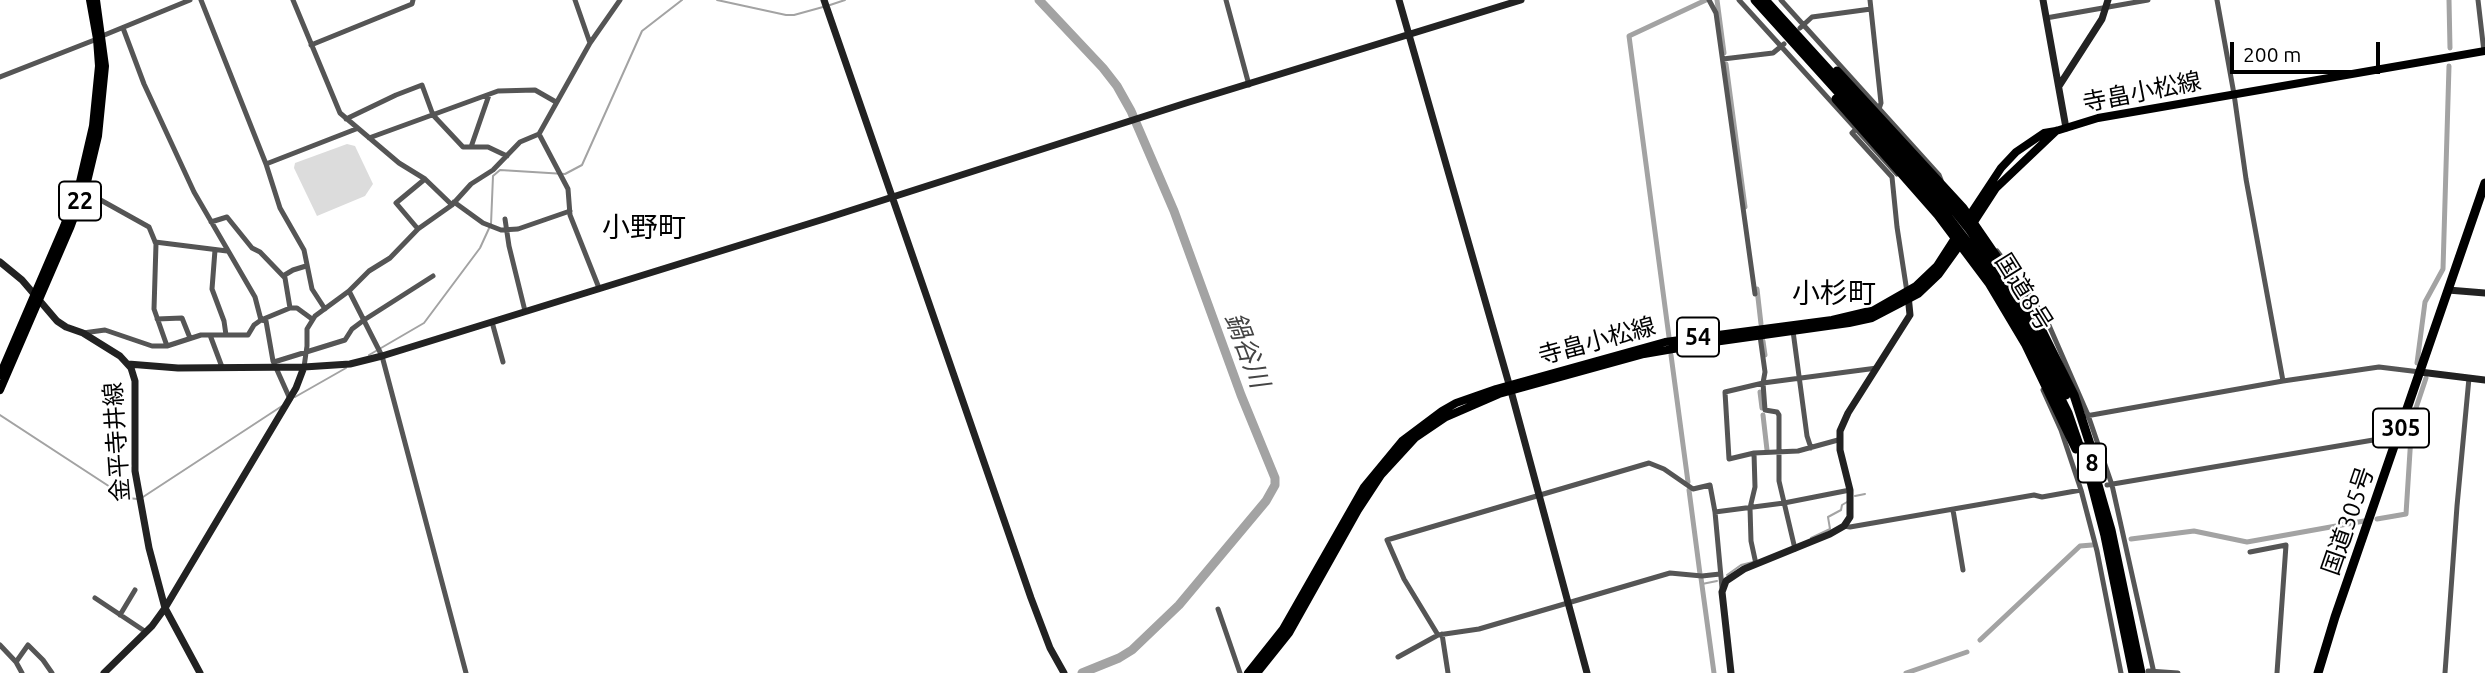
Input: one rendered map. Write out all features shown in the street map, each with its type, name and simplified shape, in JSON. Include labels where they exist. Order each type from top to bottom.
[{"type":"highway","name":"国道8号","points":[[1755,0],[1937,189],[1993,276],[2030,321],[2055,368],[2079,426],[2111,530],[2149,672]]},
{"type":"highway","name":"8","points":[[1766,0],[1790,28],[1860,93],[1937,189],[1972,218],[1990,244],[2040,323],[2074,395],[2099,471],[2096,487]]},
{"type":"highway","points":[[1769,15],[1809,68],[1958,241]]},
{"type":"highway","name":"国道305号","points":[[2318,673],[2485,183]]},
{"type":"highway","name":"8","points":[[1958,241],[1993,276],[2096,487]]},
{"type":"highway","name":"国道8号","points":[[2096,487],[2133,673]]},
{"type":"main road","name":"22","points":[[0,390],[80,182],[93,126],[100,38],[90,0]]},
{"type":"main road","name":"22","points":[[0,375],[79,204],[99,136],[105,66],[96,0]]},
{"type":"main road","name":"寺畠小松線","points":[[1257,673],[1289,633],[1358,510],[1398,454],[1415,438],[1466,406],[1510,388],[1644,354],[1862,321],[1882,314],[1934,279],[1972,218],[1992,179],[2016,152],[2044,133],[2098,118],[2484,51]]},
{"type":"main road","name":"寺畠小松線","points":[[1248,673],[1283,629],[1364,487],[1390,454],[1422,424],[1456,403],[1665,342],[1860,314],[1908,296]]},
{"type":"street","points":[[0,77],[190,0]]},
{"type":"street","points":[[201,0],[266,164],[280,208],[304,250],[312,289],[325,309]]},
{"type":"street","points":[[293,0],[340,113],[399,163],[425,179],[453,204],[490,227],[518,229],[570,211]]},
{"type":"street","points":[[311,45],[412,4],[413,0]]},
{"type":"street","points":[[575,0],[590,43]]},
{"type":"street","points":[[104,673],[146,632],[165,608],[290,399],[304,367],[307,329],[312,319],[349,291],[369,271],[390,258],[418,229],[453,204],[471,184],[493,170],[520,142],[539,134],[590,43],[620,0]]},
{"type":"street","points":[[824,0],[1023,575],[1050,648],[1064,673]]},
{"type":"street","points":[[1226,0],[1249,85]]},
{"type":"street","points":[[1399,0],[1510,388],[1587,673]]},
{"type":"street","points":[[128,364],[222,368],[349,364],[380,352],[525,311],[1521,0]]},
{"type":"street","points":[[1709,0],[1716,13],[1755,294]]},
{"type":"street","points":[[1739,0],[1924,205],[1938,215]]},
{"type":"street","points":[[1781,0],[1939,175],[1937,189]]},
{"type":"street","points":[[1870,0],[1881,103],[1879,109]]},
{"type":"street","points":[[2043,0],[2066,128]]},
{"type":"street","points":[[2046,18],[2108,4],[2148,0]]},
{"type":"street","points":[[2217,0],[2283,381]]},
{"type":"street","points":[[2478,0],[2484,51]]},
{"type":"street","points":[[2059,86],[2108,4]]},
{"type":"street","points":[[1802,26],[1812,17],[1871,9]]},
{"type":"street","points":[[123,28],[149,96],[194,192],[255,298],[261,320]]},
{"type":"street","points":[[1723,59],[1773,53],[1782,45]]},
{"type":"street","points":[[346,119],[396,94],[422,85],[433,115],[463,147],[488,146],[507,156]]},
{"type":"street","points":[[369,138],[489,95],[512,90],[535,90],[556,102]]},
{"type":"street","points":[[471,147],[489,95]]},
{"type":"street","points":[[266,164],[356,129]]},
{"type":"street","points":[[1722,592],[1726,582],[1735,573],[1844,526],[1850,517],[1850,490],[1838,440],[1848,413],[1910,315],[1892,177],[1852,133],[1856,130]]},
{"type":"street","points":[[539,134],[568,189],[575,229],[599,288]]},
{"type":"street","points":[[418,229],[396,203],[425,179]]},
{"type":"street","points":[[79,204],[97,198],[149,227],[155,242],[154,309],[167,346]]},
{"type":"street","points":[[211,222],[227,217],[253,248],[283,276],[287,283],[290,309]]},
{"type":"street","points":[[505,219],[525,311]]},
{"type":"street","points":[[155,242],[227,251]]},
{"type":"street","points":[[1990,244],[2024,285],[2048,323],[2086,416],[2096,487],[2097,551],[2122,669],[2111,668]]},
{"type":"street","points":[[215,250],[212,289],[226,335]]},
{"type":"street","name":"金平寺井線","points":[[0,262],[57,321],[83,333],[128,364],[135,381],[135,471],[139,499],[165,608],[200,673]]},
{"type":"street","points":[[283,276],[306,267]]},
{"type":"street","points":[[275,365],[345,340],[352,330],[365,320],[433,275]]},
{"type":"street","points":[[1993,276],[1991,293],[2096,487],[2149,672],[2178,673]]},
{"type":"street","points":[[2448,290],[2485,293]]},
{"type":"street","points":[[349,291],[380,352],[466,673]]},
{"type":"street","points":[[83,333],[99,329],[152,346],[167,346],[210,335],[248,335],[261,320],[290,309],[297,308],[312,319]]},
{"type":"street","points":[[157,318],[182,318],[190,338]]},
{"type":"street","points":[[261,320],[266,321],[275,365],[290,399]]},
{"type":"street","points":[[492,321],[503,362]]},
{"type":"street","points":[[1793,331],[1807,436],[1811,447]]},
{"type":"street","points":[[210,335],[222,368]]},
{"type":"street","points":[[1760,336],[1765,372],[1765,410],[1777,412],[1779,415],[1779,481],[1795,549]]},
{"type":"street","points":[[2086,416],[2379,367],[2485,380]]},
{"type":"street","points":[[1838,440],[1780,453],[1754,453],[1729,459],[1725,392],[1800,377],[1878,368]]},
{"type":"street","points":[[2445,673],[2469,378]]},
{"type":"street","points":[[1844,526],[2042,496],[2398,435]]},
{"type":"street","points":[[1754,453],[1755,487],[1750,508],[1751,541],[1756,564]]},
{"type":"street","points":[[1448,673],[1440,634],[1399,570],[1387,540],[1649,463],[1664,469],[1693,489],[1710,485],[1731,673]]},
{"type":"street","points":[[1715,512],[1784,503],[1850,490]]},
{"type":"street","points":[[1953,510],[1964,570]]},
{"type":"street","points":[[2250,552],[2286,545],[2277,673]]},
{"type":"street","points":[[1398,657],[1440,634],[1479,629],[1670,573],[1702,576],[1720,574]]},
{"type":"street","points":[[120,615],[135,590]]},
{"type":"street","points":[[95,598],[146,632]]},
{"type":"street","points":[[1218,609],[1240,673]]},
{"type":"street","points":[[0,645],[22,673]]},
{"type":"street","points":[[16,663],[28,645],[52,673]]},
{"type":"shaded area","points":[[347,144],[355,146],[373,184],[365,196],[317,216],[294,168],[295,163]]},
{"type":"waterway","points":[[369,355],[424,323],[480,248],[491,224],[493,176],[500,170],[565,174],[582,165],[642,31],[682,0]]},
{"type":"waterway","points":[[717,0],[786,15],[823,7]]},
{"type":"waterway","points":[[830,5],[845,0]]},
{"type":"waterway","name":"鍋谷川","points":[[1039,0],[1103,68],[1131,111],[1174,211],[1241,395],[1275,478],[1275,485],[1266,501],[1179,605],[1132,650],[1082,673]]},
{"type":"waterway","points":[[1669,337],[1629,36],[1706,0]]},
{"type":"waterway","points":[[1717,0],[1724,53]]},
{"type":"waterway","points":[[2449,0],[2450,48]]},
{"type":"waterway","points":[[1726,64],[1745,207]]},
{"type":"waterway","points":[[2417,363],[2425,302],[2443,269],[2449,66]]},
{"type":"waterway","points":[[1757,289],[1761,324]]},
{"type":"waterway","points":[[1763,341],[1765,355]]},
{"type":"waterway","points":[[1671,355],[1688,482]]},
{"type":"waterway","points":[[295,397],[346,368]]},
{"type":"waterway","points":[[2377,519],[2406,514],[2412,420],[2426,378]]},
{"type":"waterway","points":[[1760,392],[1762,408]]},
{"type":"waterway","points":[[143,497],[282,406]]},
{"type":"waterway","points":[[0,415],[127,498],[138,499]]},
{"type":"waterway","points":[[1763,415],[1767,450]]},
{"type":"waterway","points":[[1689,490],[1700,574]]},
{"type":"waterway","points":[[1855,496],[1865,494]]},
{"type":"waterway","points":[[1811,538],[1830,529],[1828,517],[1841,510],[1842,505],[1847,502]]},
{"type":"waterway","points":[[2131,539],[2194,531],[2247,542],[2364,521]]},
{"type":"waterway","points":[[1980,640],[2080,546],[2092,545]]},
{"type":"waterway","points":[[1727,575],[1741,565],[1753,562]]},
{"type":"waterway","points":[[1701,578],[1714,673]]},
{"type":"waterway","points":[[1702,584],[1717,581]]},
{"type":"waterway","points":[[1906,673],[1967,652]]},
{"type":"district","name":"小野町","points":[[644,228]]},
{"type":"district","name":"小杉町","points":[[1834,294]]}]
